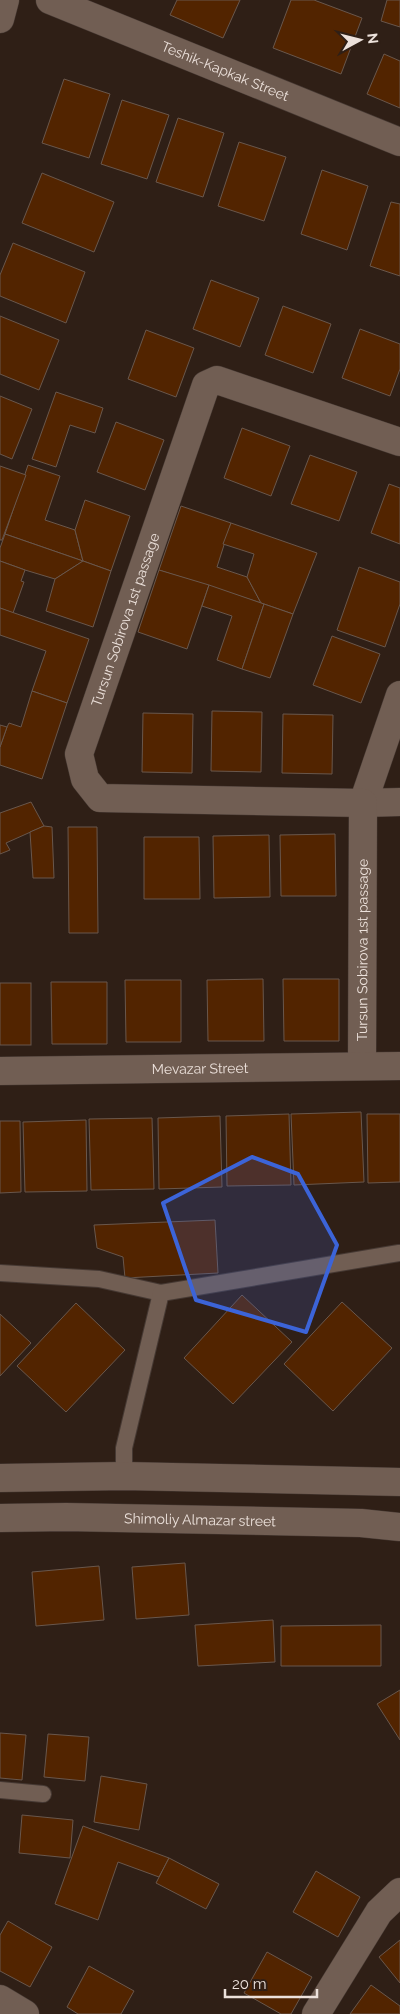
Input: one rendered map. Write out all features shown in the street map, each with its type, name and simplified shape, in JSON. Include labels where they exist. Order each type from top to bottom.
[{"type":"street","points":[[0,19],[5,0]]},
{"type":"street","name":"Teshik-Kapkak Street","points":[[50,0],[400,142]]},
{"type":"street","name":"Tursun Sobirova 1st passage","points":[[400,442],[217,380],[206,385],[79,754],[85,779],[100,798],[400,802]]},
{"type":"street","name":"Tursun Sobirova 1st passage","points":[[362,1066],[363,803],[400,695]]},
{"type":"street","name":"Mevazar Street","points":[[0,1071],[400,1066]]},
{"type":"street","points":[[0,1478],[124,1476],[400,1482]]},
{"type":"street","points":[[66,1517],[68,1478]]},
{"type":"street","name":"Shimoliy Almazar street","points":[[0,1518],[66,1517],[361,1523],[400,1527]]},
{"type":"street","points":[[316,2014],[379,1912],[400,1892]]},
{"type":"street","points":[[0,1999],[25,2014]]},
{"type":"lane","points":[[0,1273],[99,1279],[161,1293],[399,1253]]},
{"type":"lane","points":[[124,1476],[124,1448],[161,1293]]},
{"type":"lane","points":[[0,1790],[44,1794]]},
{"type":"highlighted area","points":[[252,1157],[298,1174],[337,1245],[306,1332],[196,1300],[163,1203]]},
{"type":"building","points":[[177,0],[240,0],[223,38],[170,15]]},
{"type":"building","points":[[291,0],[314,0],[362,18],[341,74],[273,48]]},
{"type":"building","points":[[387,0],[400,0],[400,27],[381,21]]},
{"type":"building","points":[[384,54],[400,61],[400,108],[367,94]]},
{"type":"building","points":[[64,79],[110,94],[89,158],[42,143]]},
{"type":"building","points":[[122,100],[169,115],[147,179],[101,164]]},
{"type":"building","points":[[178,118],[224,133],[203,197],[156,182]]},
{"type":"building","points":[[239,142],[286,157],[264,221],[218,206]]},
{"type":"building","points":[[322,170],[368,186],[347,250],[301,234]]},
{"type":"building","points":[[42,173],[114,202],[94,252],[22,223]]},
{"type":"building","points":[[391,202],[400,204],[400,276],[370,266]]},
{"type":"building","points":[[13,243],[85,272],[66,323],[0,296],[0,275]]},
{"type":"building","points":[[211,280],[259,298],[240,347],[193,329]]},
{"type":"building","points":[[283,306],[331,324],[313,373],[265,355]]},
{"type":"building","points":[[0,316],[59,340],[39,390],[0,374]]},
{"type":"building","points":[[360,329],[400,344],[400,369],[390,396],[342,378]]},
{"type":"building","points":[[146,330],[194,348],[176,397],[128,379]]},
{"type":"building","points":[[56,392],[103,408],[95,433],[70,425],[56,467],[32,459]]},
{"type":"building","points":[[0,396],[32,409],[12,459],[0,454]]},
{"type":"building","points":[[116,422],[164,440],[145,490],[97,472]]},
{"type":"building","points":[[242,428],[290,446],[271,496],[224,478]]},
{"type":"building","points":[[310,455],[357,472],[339,521],[291,504]]},
{"type":"building","points":[[28,465],[60,476],[45,520],[75,530],[83,561],[5,534]]},
{"type":"building","points":[[0,466],[26,475],[2,540],[0,540]]},
{"type":"building","points":[[389,484],[400,488],[400,544],[371,533]]},
{"type":"building","points":[[85,500],[130,516],[111,571],[83,561],[75,530]]},
{"type":"building","points":[[181,506],[231,523],[217,567],[247,577],[261,603],[159,570]]},
{"type":"building","points":[[231,523],[317,553],[293,614],[261,603],[247,577],[254,554],[223,544]]},
{"type":"building","points":[[5,534],[83,561],[55,579],[25,570],[0,561],[0,548]]},
{"type":"building","points":[[0,561],[25,570],[21,581],[24,582],[13,613],[0,608]]},
{"type":"building","points":[[83,561],[111,571],[93,627],[46,611],[55,579]]},
{"type":"building","points":[[359,567],[400,582],[400,604],[385,647],[337,630]]},
{"type":"building","points":[[159,570],[209,585],[187,649],[138,632]]},
{"type":"building","points":[[209,585],[264,604],[242,669],[217,660],[232,616],[202,606]]},
{"type":"building","points":[[264,604],[293,614],[270,678],[242,669]]},
{"type":"building","points":[[0,608],[89,639],[67,703],[32,691],[46,651],[0,635]]},
{"type":"building","points":[[332,636],[380,654],[361,703],[313,685]]},
{"type":"building","points":[[32,691],[67,703],[42,779],[0,765],[0,747],[7,727],[9,723],[21,727]]},
{"type":"building","points":[[212,711],[262,712],[261,772],[211,771]]},
{"type":"building","points":[[143,713],[193,714],[192,773],[142,772]]},
{"type":"building","points":[[283,714],[333,715],[332,774],[282,773]]},
{"type":"building","points":[[0,725],[7,727],[0,747]]},
{"type":"building","points":[[31,802],[44,826],[6,843],[10,850],[0,854],[0,813]]},
{"type":"building","points":[[44,826],[52,827],[54,878],[33,878],[30,832]]},
{"type":"building","points":[[68,827],[97,827],[98,933],[69,933]]},
{"type":"building","points":[[335,834],[336,896],[281,896],[280,835]]},
{"type":"building","points":[[269,835],[270,897],[214,898],[213,836]]},
{"type":"building","points":[[144,837],[199,837],[200,899],[144,899]]},
{"type":"building","points":[[263,979],[264,1041],[208,1041],[207,980]]},
{"type":"building","points":[[283,979],[339,979],[339,1041],[284,1041]]},
{"type":"building","points":[[125,980],[181,980],[181,1042],[126,1042]]},
{"type":"building","points":[[51,982],[107,982],[107,1044],[52,1044]]},
{"type":"building","points":[[0,983],[31,983],[31,1045],[0,1045]]},
{"type":"building","points":[[361,1112],[364,1182],[294,1185],[291,1114]]},
{"type":"building","points":[[289,1114],[291,1185],[227,1186],[226,1116]]},
{"type":"building","points":[[367,1114],[400,1114],[400,1182],[368,1183]]},
{"type":"building","points":[[220,1116],[222,1187],[159,1189],[158,1118]]},
{"type":"building","points":[[152,1118],[154,1189],[91,1190],[89,1119]]},
{"type":"building","points":[[86,1120],[87,1191],[25,1192],[23,1122]]},
{"type":"building","points":[[0,1121],[20,1121],[21,1192],[0,1193]]},
{"type":"building","points":[[215,1220],[218,1273],[125,1278],[123,1257],[97,1248],[94,1225]]},
{"type":"building","points":[[242,1295],[292,1342],[233,1404],[184,1358]]},
{"type":"building","points":[[342,1302],[392,1348],[333,1411],[284,1364]]},
{"type":"building","points":[[76,1303],[125,1350],[66,1412],[17,1366]]},
{"type":"building","points":[[0,1314],[31,1343],[0,1376]]},
{"type":"building","points":[[185,1563],[189,1615],[136,1619],[132,1567]]},
{"type":"building","points":[[99,1566],[104,1620],[36,1626],[32,1572]]},
{"type":"building","points":[[273,1620],[275,1662],[198,1666],[195,1625]]},
{"type":"building","points":[[381,1625],[381,1666],[281,1666],[281,1626]]},
{"type":"building","points":[[400,1690],[400,1740],[377,1704]]},
{"type":"building","points":[[0,1733],[26,1735],[22,1780],[0,1778]]},
{"type":"building","points":[[48,1734],[89,1737],[85,1781],[44,1777]]},
{"type":"building","points":[[101,1776],[147,1784],[139,1830],[94,1822]]},
{"type":"building","points":[[22,1815],[73,1820],[70,1858],[19,1853]]},
{"type":"building","points":[[83,1826],[169,1858],[159,1877],[118,1862],[98,1920],[55,1904]]},
{"type":"building","points":[[169,1858],[219,1884],[206,1909],[156,1883]]},
{"type":"building","points":[[316,1871],[360,1897],[338,1937],[293,1912]]},
{"type":"building","points":[[8,1921],[52,1947],[30,1987],[0,1971],[0,1935]]},
{"type":"building","points":[[400,1940],[400,1983],[379,1957]]},
{"type":"building","points":[[267,1952],[312,1977],[291,2014],[281,2014],[244,1993]]},
{"type":"building","points":[[89,1966],[134,1991],[121,2014],[78,2014],[67,2007]]},
{"type":"building","points":[[371,1985],[400,2006],[400,2014],[350,2014]]}]
